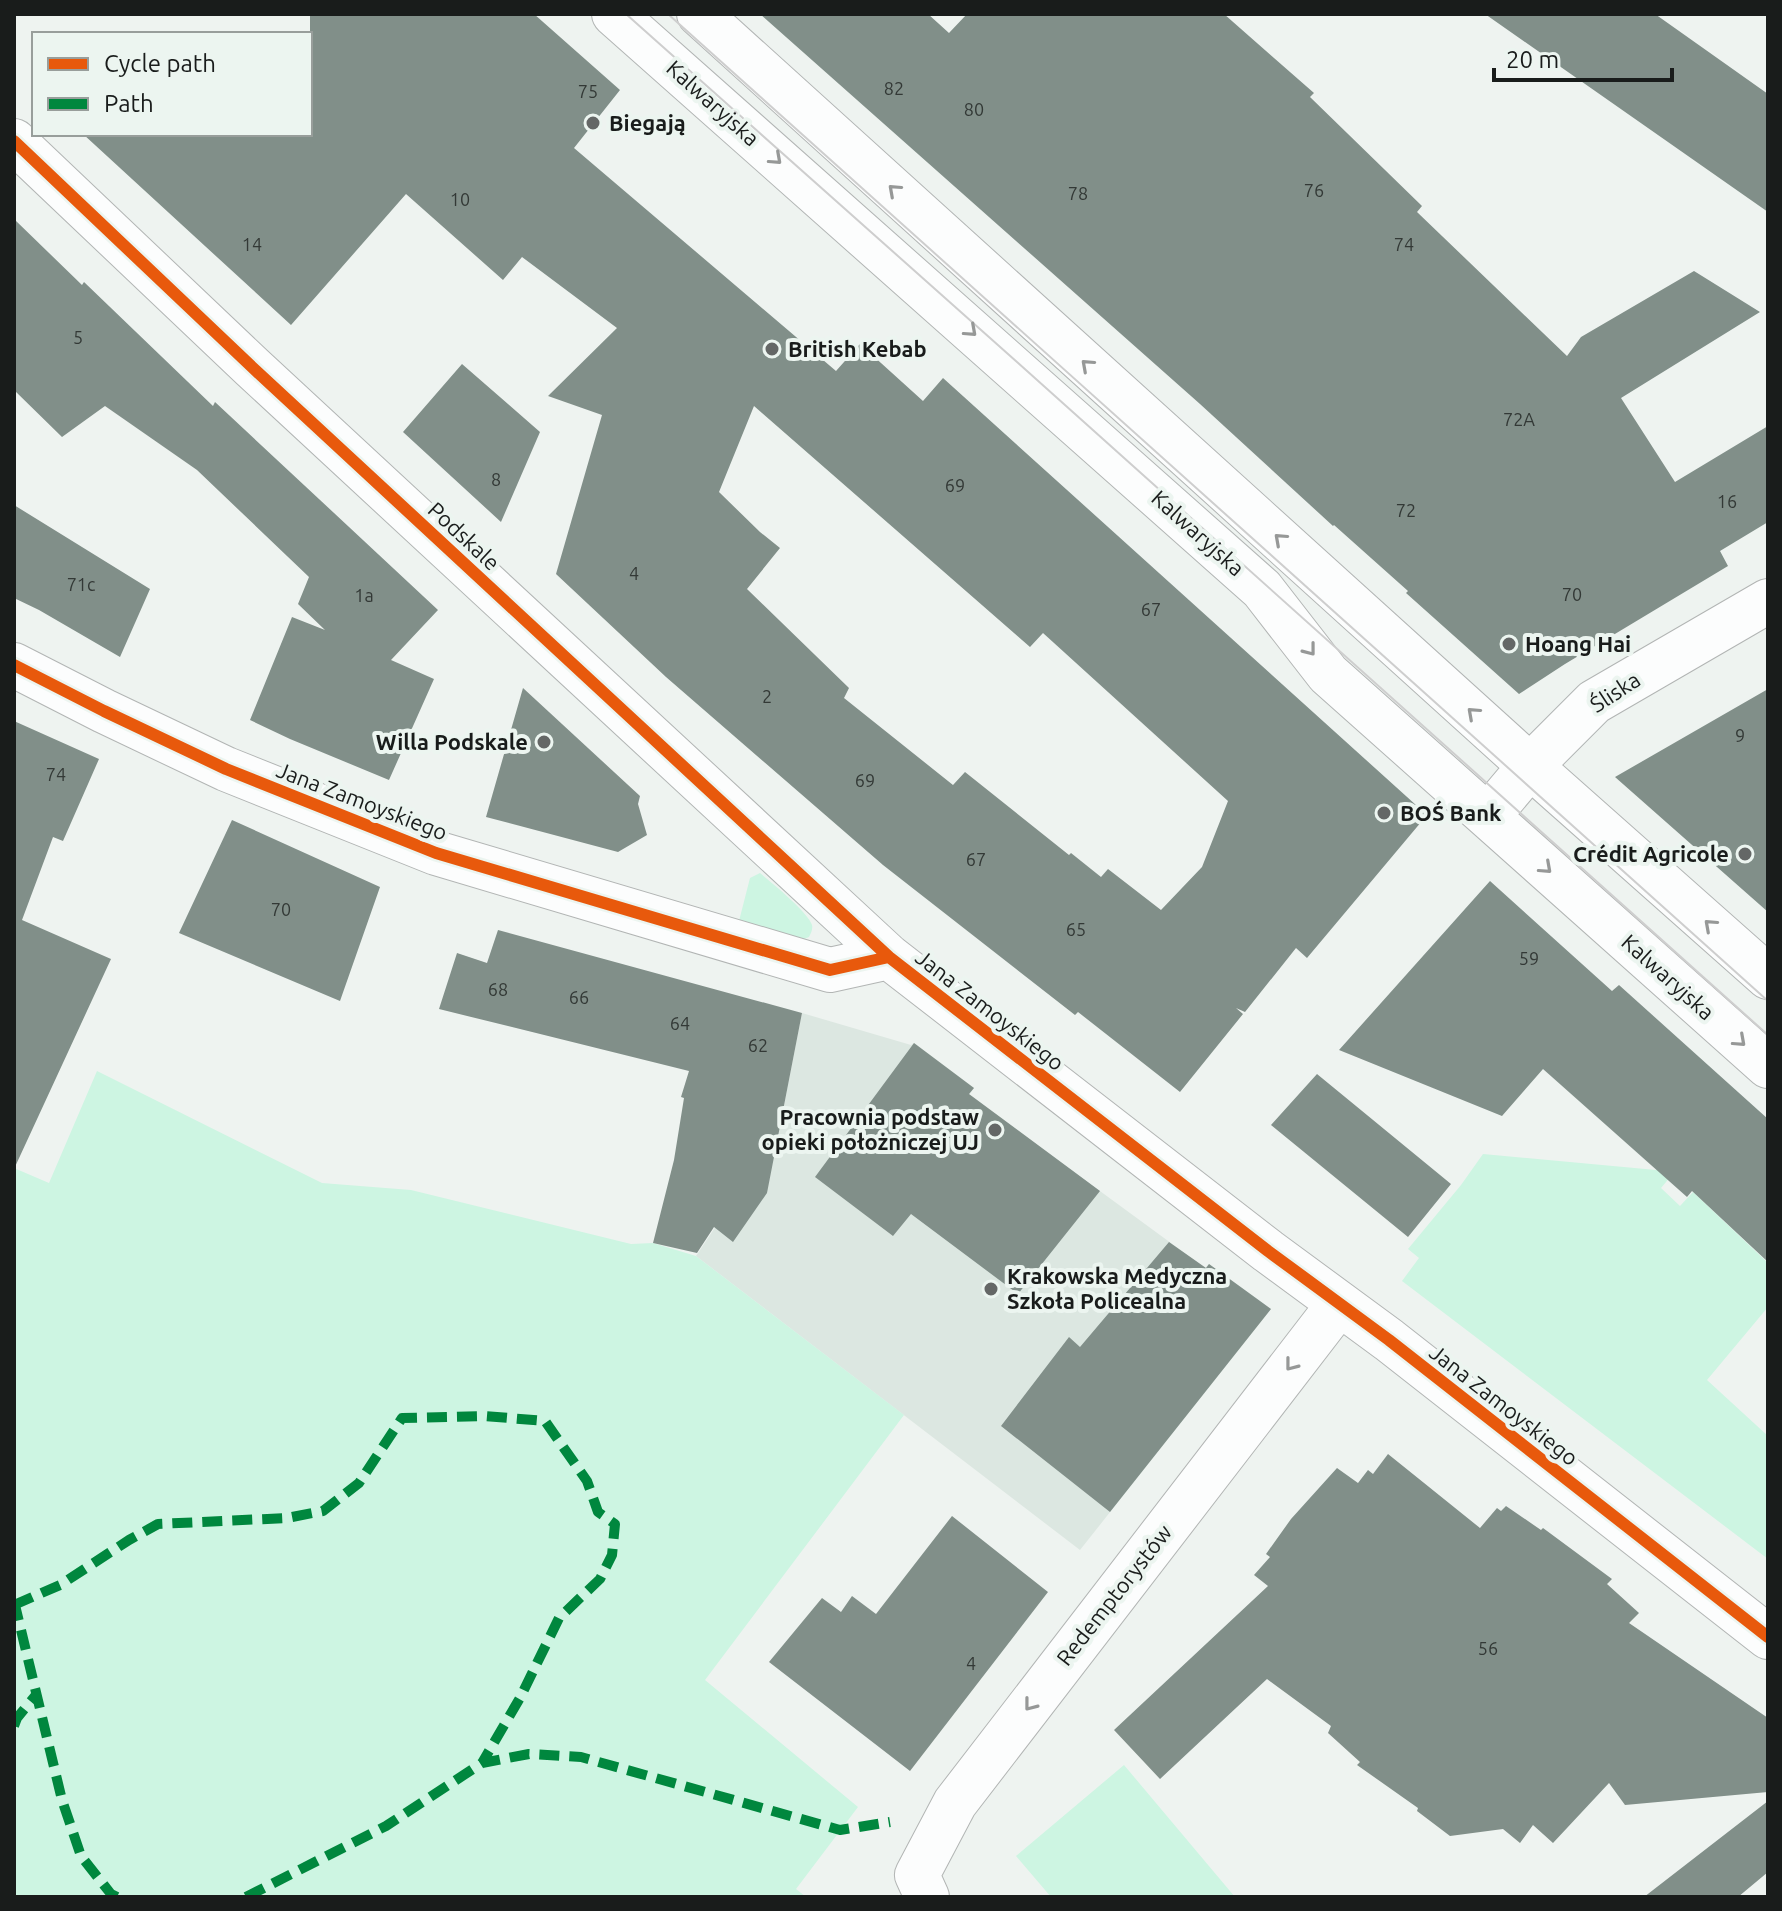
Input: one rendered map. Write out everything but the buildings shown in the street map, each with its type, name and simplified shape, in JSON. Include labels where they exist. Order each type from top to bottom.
[{"type":"street","name":"Kalwaryjska","points":[[614,14],[1262,589],[1328,674],[1768,1066]]},
{"type":"street","points":[[699,14],[1530,766],[1768,977]]},
{"type":"street","name":"Podskale","points":[[14,141],[252,367],[889,957]]},
{"type":"street","name":"Śliska","points":[[1488,816],[1530,766],[1594,702],[1768,601]]},
{"type":"street","name":"Jana Zamoyskiego","points":[[14,665],[226,769],[436,853],[830,970],[889,957],[1401,1350],[1768,1637]]},
{"type":"street","name":"Redemptorystów","points":[[927,1897],[917,1875],[955,1803],[1339,1304]]},
{"type":"shaded area","name":"Krakowska Medyczna Szkoła Policealna","points":[[802,1013],[911,1045],[914,1043],[974,1088],[969,1095],[1205,1268],[1209,1264],[1271,1309],[1080,1550],[696,1256],[764,1154],[782,1116]]},
{"type":"green space","points":[[760,873],[804,913],[812,925],[809,937],[804,939],[739,921],[750,878]]},
{"type":"green space","points":[[97,1071],[322,1183],[411,1190],[631,1244],[653,1243],[696,1256],[904,1415],[705,1680],[858,1807],[796,1889],[806,1897],[14,1897],[14,1168],[49,1183]]},
{"type":"green space","points":[[1483,1154],[1656,1170],[1670,1154],[1681,1164],[1661,1188],[1680,1206],[1693,1192],[1768,1263],[1768,1307],[1707,1380],[1768,1436],[1768,1559],[1402,1281],[1419,1258],[1408,1249]]},
{"type":"green space","points":[[1124,1765],[1235,1897],[1051,1897],[1016,1856]]},
{"type":"tram line","points":[[626,14],[1768,1035]]},
{"type":"tram line","points":[[668,14],[1768,1001]]},
{"type":"marked path","points":[[14,1605],[60,1585],[158,1524],[287,1518],[323,1511],[359,1483],[402,1418],[485,1416],[545,1421],[587,1481],[598,1512],[615,1524],[612,1555],[600,1579],[559,1618],[520,1698],[482,1763]]},
{"type":"marked path","points":[[14,1601],[62,1800],[81,1856],[111,1894],[117,1897]]},
{"type":"marked path","points":[[14,1726],[36,1695]]},
{"type":"marked path","points":[[246,1897],[386,1826],[482,1763],[529,1754],[581,1757],[840,1830],[890,1822]]},
{"type":"cycle path","points":[[14,141],[252,367],[889,957],[1268,1251],[1389,1340],[1768,1637]]},
{"type":"cycle path","points":[[14,665],[226,769],[436,853],[830,970],[889,957]]},
{"type":"place","name":"Biegają","points":[[593,123]]},
{"type":"place","name":"British Kebab","points":[[772,349]]},
{"type":"place","name":"Hoang Hai","points":[[1509,644]]},
{"type":"place","name":"Willa Podskale","points":[[544,742]]},
{"type":"place","name":"BOŚ Bank","points":[[1384,813]]},
{"type":"place","name":"Crédit Agricole","points":[[1745,854]]},
{"type":"place","name":"Pracownia podstaw opieki położniczej UJ","points":[[995,1130]]},
{"type":"place","name":"Krakowska Medyczna Szkoła Policealna","points":[[991,1289]]}]
